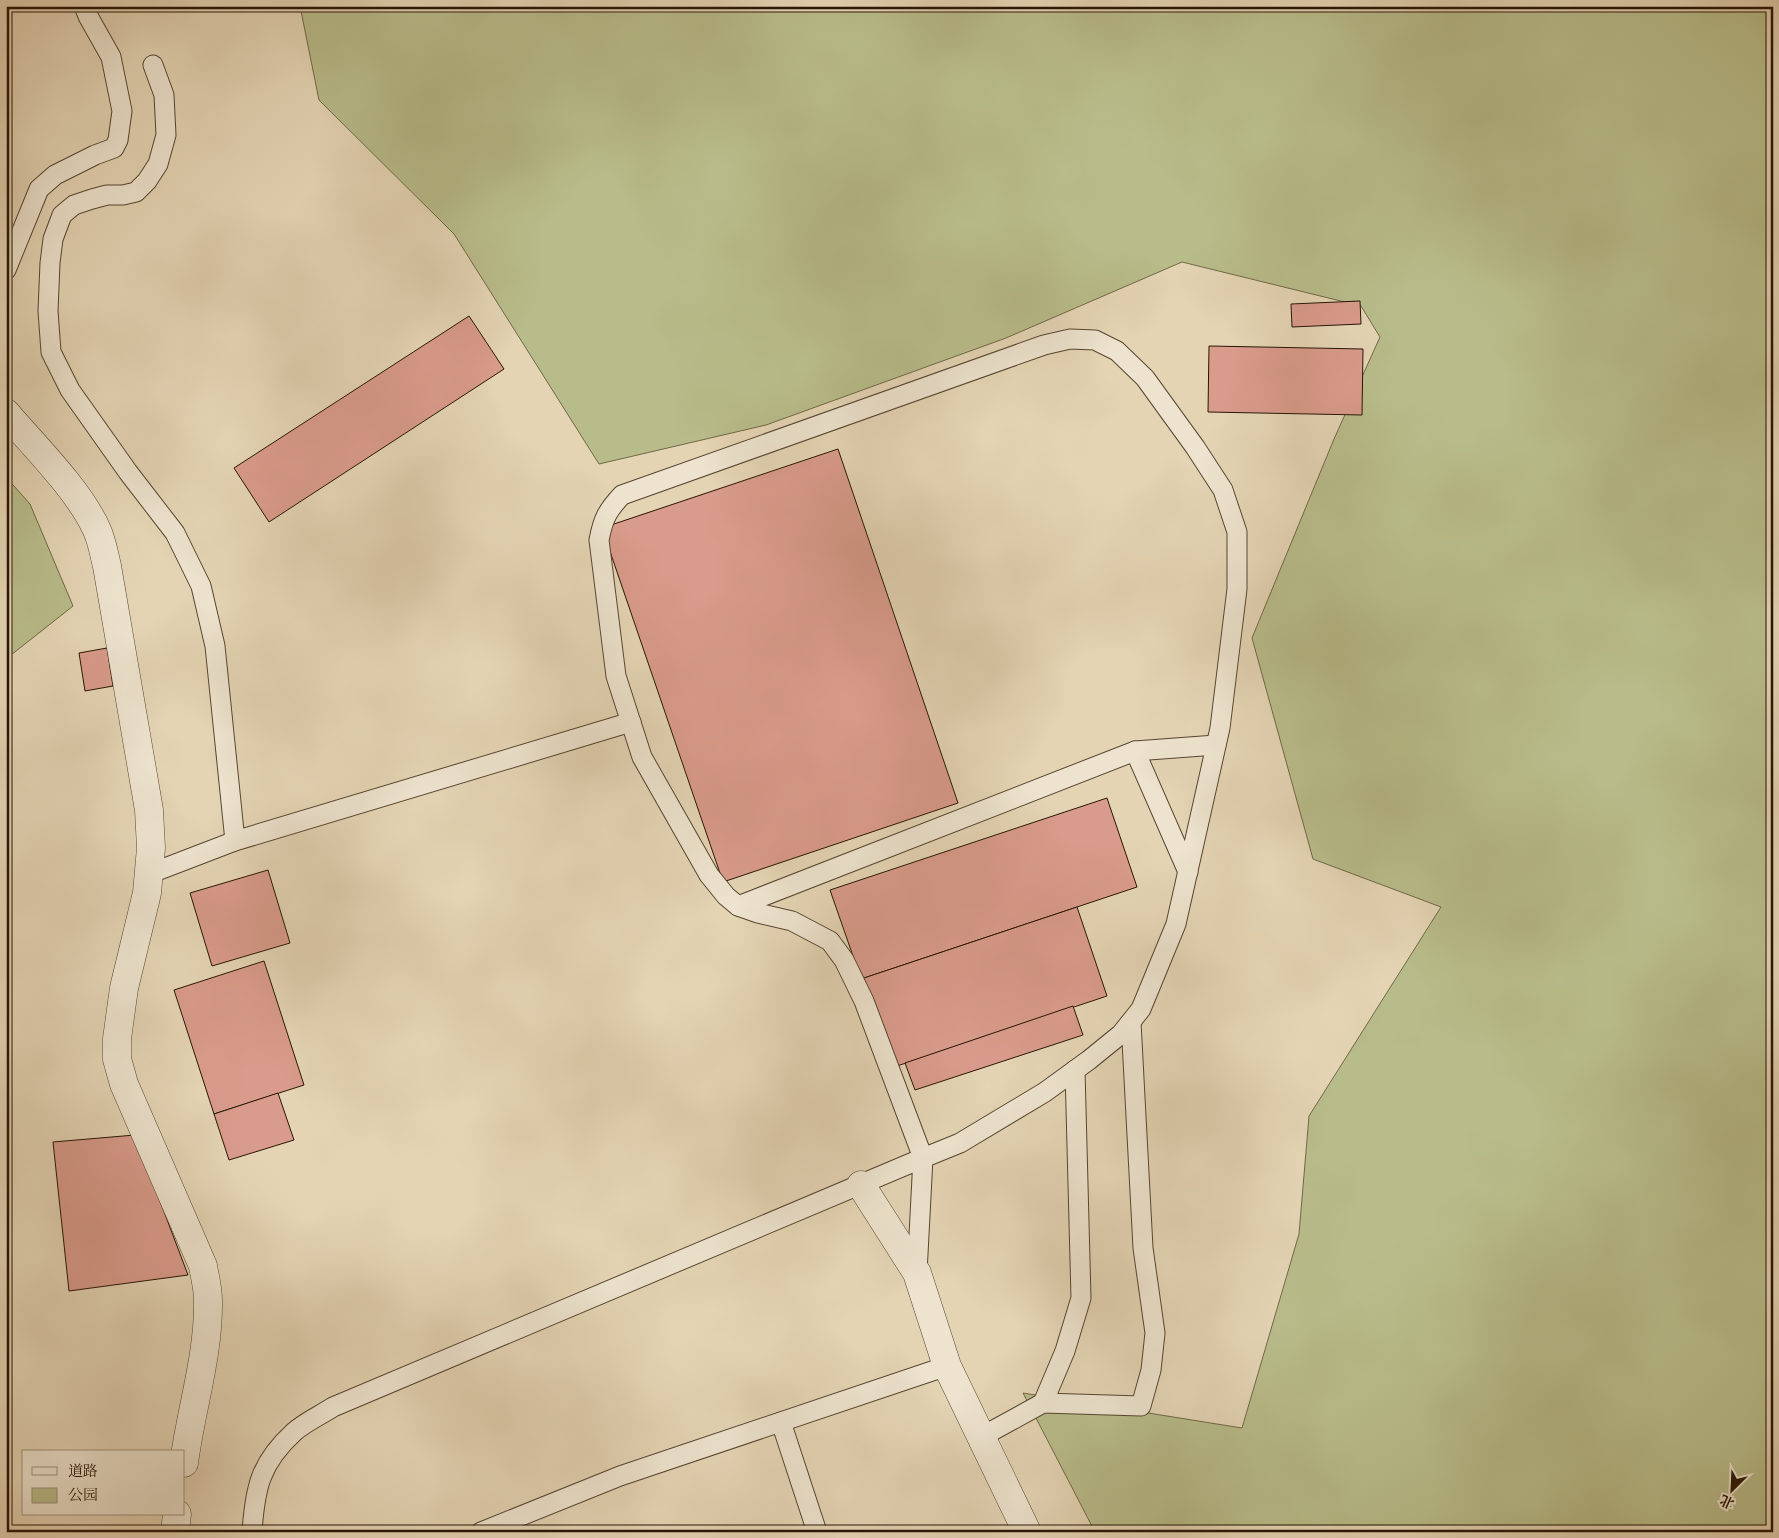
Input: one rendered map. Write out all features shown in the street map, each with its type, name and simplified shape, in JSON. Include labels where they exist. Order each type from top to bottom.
[{"type":"street","points":[[6,413],[70,488],[97,530],[107,566],[149,810],[151,848],[147,893],[124,988],[117,1039],[117,1059],[124,1084],[203,1266],[208,1298],[207,1335],[185,1456]]},
{"type":"street","points":[[862,1184],[917,1272],[947,1366],[1027,1532]]},
{"type":"street","points":[[175,1532],[177,1516]]},
{"type":"lane","points":[[6,270],[39,189],[55,175],[95,155],[114,148],[118,140],[122,111],[111,57],[84,6]]},
{"type":"lane","points":[[152,65],[164,95],[166,135],[158,164],[147,181],[136,192],[123,195],[107,195],[92,199],[74,205],[62,215],[52,240],[50,263],[48,311],[51,352],[70,390],[128,472],[175,533],[201,586],[215,646],[235,841]]},
{"type":"lane","points":[[252,1532],[254,1504],[260,1477],[274,1454],[295,1430],[333,1407],[923,1158],[960,1143],[1045,1092],[1075,1070],[1121,1034],[1141,1009],[1176,924],[1220,728],[1237,588],[1237,532],[1223,490],[1195,446],[1145,378],[1118,351],[1095,340],[1070,339],[1044,345],[622,495],[608,509],[602,522],[599,540],[616,676],[642,757],[709,875],[726,896],[738,906],[792,921],[830,941],[844,960],[864,1001],[923,1158],[917,1272]]},
{"type":"lane","points":[[149,874],[235,841],[631,722]]},
{"type":"lane","points":[[738,906],[1135,751],[1216,745]]},
{"type":"lane","points":[[1135,751],[1188,872]]},
{"type":"lane","points":[[981,1437],[1043,1403],[1141,1406],[1151,1370],[1155,1333],[1143,1248],[1131,1022]]},
{"type":"lane","points":[[1043,1403],[1065,1351],[1081,1298],[1075,1070]]},
{"type":"lane","points":[[481,1532],[620,1476],[947,1366]]},
{"type":"lane","points":[[781,1422],[817,1532]]},
{"type":"green space","points":[[300,6],[1773,6],[1773,1532],[1095,1532],[1023,1393],[1242,1428],[1299,1234],[1309,1116],[1441,907],[1313,859],[1252,638],[1334,439],[1380,337],[1361,306],[1182,262],[1006,338],[766,425],[599,464],[454,234],[319,100]]},
{"type":"green space","points":[[6,477],[30,504],[73,606],[6,659]]},
{"type":"building","points":[[1360,301],[1361,324],[1292,327],[1291,304]]},
{"type":"building","points":[[469,316],[504,369],[269,522],[234,468]]},
{"type":"building","points":[[1209,346],[1363,349],[1362,415],[1208,412]]},
{"type":"building","points":[[838,449],[958,803],[723,882],[602,528]]},
{"type":"building","points":[[107,648],[113,686],[85,691],[79,653]]},
{"type":"building","points":[[1107,798],[1137,887],[861,979],[830,890]]},
{"type":"building","points":[[268,870],[290,943],[212,966],[190,893]]},
{"type":"building","points":[[1077,907],[1107,996],[891,1068],[861,979]]},
{"type":"building","points":[[264,961],[304,1085],[214,1114],[174,990]]},
{"type":"building","points":[[1073,1006],[1083,1035],[915,1090],[905,1063]]},
{"type":"building","points":[[278,1093],[294,1140],[229,1160],[214,1114]]},
{"type":"building","points":[[135,1135],[188,1275],[69,1291],[53,1142]]}]
